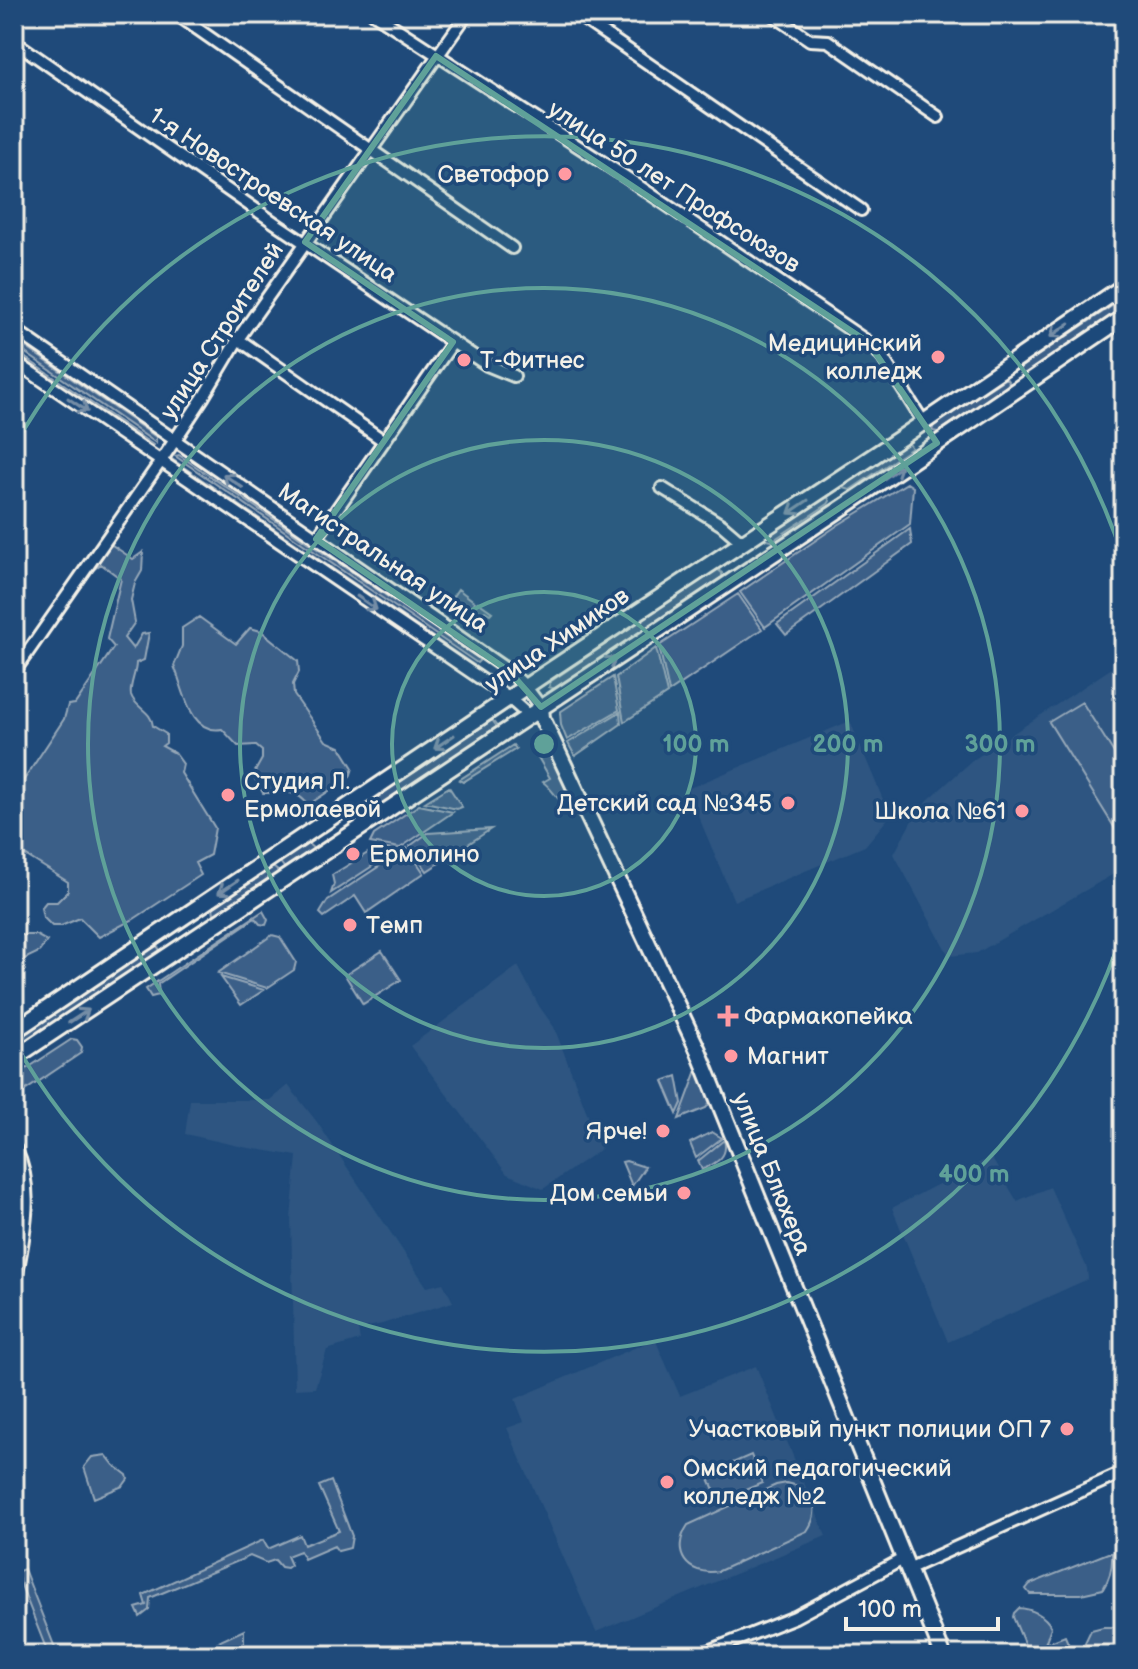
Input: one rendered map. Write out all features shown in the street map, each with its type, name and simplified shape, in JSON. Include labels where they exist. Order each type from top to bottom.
[{"type":"main road","name":"улица Химиков","points":[[14,1031],[1124,286]]},
{"type":"main road","name":"улица Химиков","points":[[14,1058],[537,713],[1124,317]]},
{"type":"main road","points":[[1010,364],[1024,384]]},
{"type":"main road","points":[[924,423],[937,443]]},
{"type":"main road","points":[[834,483],[848,504]]},
{"type":"main road","points":[[743,543],[758,564]]},
{"type":"main road","name":"улица Блюхера","points":[[537,713],[698,1050],[943,1655]]},
{"type":"main road","points":[[325,821],[340,842]]},
{"type":"main road","points":[[186,916],[200,935]]},
{"type":"main road","points":[[14,1150],[25,1183],[25,1203],[14,1280]]},
{"type":"street","points":[[176,14],[512,248]]},
{"type":"street","name":"улица 50 лет Профсоюзов","points":[[374,14],[624,176],[868,342],[883,358],[924,423]]},
{"type":"street","name":"улица Строителей","points":[[14,672],[161,461],[238,339],[467,14]]},
{"type":"street","points":[[576,14],[861,210]]},
{"type":"street","points":[[772,14],[810,40],[828,41],[938,117]]},
{"type":"street","name":"1-я Новостроевская улица","points":[[14,41],[487,365],[514,376]]},
{"type":"street","name":"Магистральная улица","points":[[14,329],[486,655],[526,687],[537,713]]},
{"type":"street","points":[[238,339],[384,441]]},
{"type":"street","points":[[316,539],[453,342]]},
{"type":"street","name":"Магистральная улица","points":[[14,361],[509,698],[537,713]]},
{"type":"street","points":[[662,488],[722,525],[743,543]]},
{"type":"street","points":[[699,1655],[806,1612],[905,1564],[1124,1472]]},
{"type":"highlighted area","points":[[436,56],[868,342],[937,443],[541,707],[509,671],[316,539],[453,342],[305,242]]},
{"type":"shaded area","points":[[1124,298],[1124,309],[1025,374],[1020,373],[1020,368]]},
{"type":"shaded area","points":[[14,339],[156,437],[156,443],[14,345]]},
{"type":"shaded area","points":[[14,350],[153,445],[148,447],[14,354]]},
{"type":"shaded area","points":[[1006,378],[1009,382],[1007,386],[938,432],[932,431],[934,425]]},
{"type":"shaded area","points":[[907,441],[912,448],[850,490],[844,488],[845,483]]},
{"type":"shaded area","points":[[179,455],[479,661],[477,663],[175,456]]},
{"type":"shaded area","points":[[172,459],[474,665],[474,667],[172,462]]},
{"type":"shaded area","points":[[907,483],[913,487],[910,524],[765,627],[740,592],[838,525]]},
{"type":"shaded area","points":[[827,496],[828,504],[772,541],[766,540],[767,534]]},
{"type":"shaded area","points":[[910,529],[912,544],[786,635],[777,624]]},
{"type":"shaded area","points":[[112,545],[133,559],[143,552],[142,571],[131,600],[135,622],[124,638],[133,649],[142,634],[149,633],[144,660],[136,663],[131,695],[150,717],[153,726],[166,734],[166,743],[162,746],[175,753],[183,764],[181,773],[215,828],[210,855],[195,863],[201,875],[134,919],[99,937],[80,918],[61,926],[52,926],[43,917],[41,908],[46,902],[57,902],[68,891],[68,882],[14,848],[14,795],[64,719],[68,705],[75,704],[114,647],[107,639],[121,579],[101,564],[88,574],[104,548]]},
{"type":"shaded area","points":[[717,569],[722,577],[555,689],[549,687],[550,682]]},
{"type":"shaded area","points":[[458,589],[475,602],[462,621],[453,615],[449,602]]},
{"type":"shaded area","points":[[738,594],[762,629],[669,692],[659,646]]},
{"type":"shaded area","points":[[478,602],[492,612],[485,611],[473,628],[464,622]]},
{"type":"shaded area","points":[[199,617],[236,644],[250,628],[261,631],[298,661],[294,695],[326,741],[340,747],[353,768],[350,777],[308,805],[293,794],[263,793],[253,775],[262,759],[262,751],[255,745],[238,746],[222,729],[202,725],[185,697],[174,666],[182,646],[182,628]]},
{"type":"shaded area","points":[[656,648],[667,694],[624,722],[616,677]]},
{"type":"shaded area","name":"Школа №61","points":[[1124,660],[1124,868],[977,953],[949,956],[894,854],[911,822],[928,800],[973,760]]},
{"type":"shaded area","points":[[613,677],[619,710],[567,740],[560,712]]},
{"type":"shaded area","points":[[1082,702],[1124,769],[1124,843],[1049,722]]},
{"type":"shaded area","points":[[620,712],[621,724],[575,756],[568,743]]},
{"type":"shaded area","points":[[492,720],[498,728],[353,822],[352,814]]},
{"type":"shaded area","name":"Детский сад №345","points":[[850,721],[890,816],[865,846],[734,901],[687,789]]},
{"type":"shaded area","points":[[543,729],[574,800],[574,805],[569,808],[543,782],[550,778],[531,745]]},
{"type":"shaded area","points":[[513,745],[516,749],[463,782],[459,780]]},
{"type":"shaded area","points":[[449,787],[462,807],[457,809],[425,802]]},
{"type":"shaded area","points":[[419,805],[453,812],[400,848],[370,843],[374,835]]},
{"type":"shaded area","points":[[491,829],[427,871],[410,846],[428,833]]},
{"type":"shaded area","points":[[307,843],[313,848],[312,852],[286,870],[280,862]]},
{"type":"shaded area","points":[[376,848],[397,850],[331,893],[334,884],[332,875]]},
{"type":"shaded area","points":[[407,848],[424,873],[366,913],[355,896],[324,917],[320,913],[328,900]]},
{"type":"shaded area","points":[[273,867],[280,873],[217,915],[214,914],[213,907]]},
{"type":"shaded area","points":[[263,911],[268,920],[266,925],[255,918],[158,984],[159,995],[151,997],[146,989]]},
{"type":"shaded area","points":[[36,935],[47,941],[39,952],[14,964],[14,938]]},
{"type":"shaded area","points":[[272,935],[280,937],[296,962],[294,970],[267,988],[218,973]]},
{"type":"shaded area","points":[[156,945],[161,951],[157,956],[14,1051],[14,1040]]},
{"type":"shaded area","points":[[382,951],[401,980],[363,1004],[345,975]]},
{"type":"shaded area","points":[[518,966],[554,1027],[601,1149],[543,1189],[507,1174],[410,1046]]},
{"type":"shaded area","points":[[221,977],[264,990],[241,1005]]},
{"type":"shaded area","points":[[72,1039],[82,1047],[81,1053],[14,1098],[14,1077]]},
{"type":"shaded area","points":[[699,1065],[711,1102],[706,1108],[679,1119]]},
{"type":"shaded area","points":[[677,1076],[682,1103],[677,1114],[663,1081]]},
{"type":"shaded area","points":[[288,1085],[317,1122],[427,1287],[443,1283],[453,1302],[358,1329],[360,1340],[327,1350],[315,1388],[295,1389],[291,1218],[297,1156],[185,1134],[190,1100],[270,1100]]},
{"type":"shaded area","points":[[712,1132],[722,1138],[696,1158],[690,1143]]},
{"type":"shaded area","points":[[724,1140],[723,1155],[702,1170],[698,1161]]},
{"type":"shaded area","points":[[991,1157],[1017,1201],[1050,1187],[1087,1268],[1088,1279],[948,1342],[892,1208]]},
{"type":"shaded area","points":[[622,1162],[645,1167],[632,1186]]},
{"type":"shaded area","name":"Омский педагогический колледж №2","points":[[655,1339],[680,1396],[756,1366],[826,1536],[596,1632],[507,1428],[524,1422],[515,1399]]},
{"type":"shaded area","points":[[106,1455],[128,1479],[123,1486],[94,1498],[84,1467],[92,1457]]},
{"type":"shaded area","points":[[751,1455],[762,1483],[719,1501],[707,1474]]},
{"type":"shaded area","points":[[331,1481],[352,1536],[350,1548],[338,1551],[334,1546],[304,1559],[300,1551],[287,1556],[291,1565],[287,1568],[281,1567],[275,1560],[266,1563],[250,1556],[150,1598],[149,1610],[140,1617],[136,1608],[146,1605],[143,1595],[263,1540],[268,1549],[300,1535],[304,1545],[339,1531],[319,1486]]},
{"type":"shaded area","points":[[787,1483],[803,1490],[812,1501],[814,1515],[807,1531],[719,1571],[698,1570],[685,1560],[681,1544],[688,1525],[776,1485]]},
{"type":"shaded area","points":[[1112,1553],[1111,1568],[1103,1589],[1081,1594],[1030,1594],[1026,1589],[1030,1584]]},
{"type":"shaded area","points":[[24,1569],[55,1648],[47,1651],[16,1572]]},
{"type":"shaded area","points":[[1019,1608],[1038,1613],[1051,1627],[1045,1644],[1065,1636],[1073,1655],[1049,1655],[1045,1646],[1048,1655],[1029,1655],[1013,1617]]},
{"type":"shaded area","points":[[1124,1627],[1124,1655],[1079,1655],[1091,1630]]},
{"type":"shaded area","points":[[244,1630],[244,1655],[213,1655],[203,1649]]},
{"type":"place","name":"Светофор","points":[[565,174]]},
{"type":"place","name":"Медицинский колледж","points":[[938,357]]},
{"type":"place","name":"Т-Фитнес","points":[[464,360]]},
{"type":"place","name":"Студия Л. Ермолаевой","points":[[228,795]]},
{"type":"place","name":"Детский сад №345","points":[[788,803]]},
{"type":"place","name":"Школа №61","points":[[1022,811]]},
{"type":"place","name":"Ермолино","points":[[353,854]]},
{"type":"place","name":"Темп","points":[[350,925]]},
{"type":"place","name":"Фармакопейка","points":[[728,1016]]},
{"type":"place","name":"Магнит","points":[[731,1056]]},
{"type":"place","name":"Ярче!","points":[[663,1131]]},
{"type":"place","name":"Дом семьи","points":[[684,1193]]},
{"type":"place","name":"Участковый пункт полиции ОП 7","points":[[1067,1429]]},
{"type":"place","name":"Омский педагогический колледж №2","points":[[667,1482]]}]
